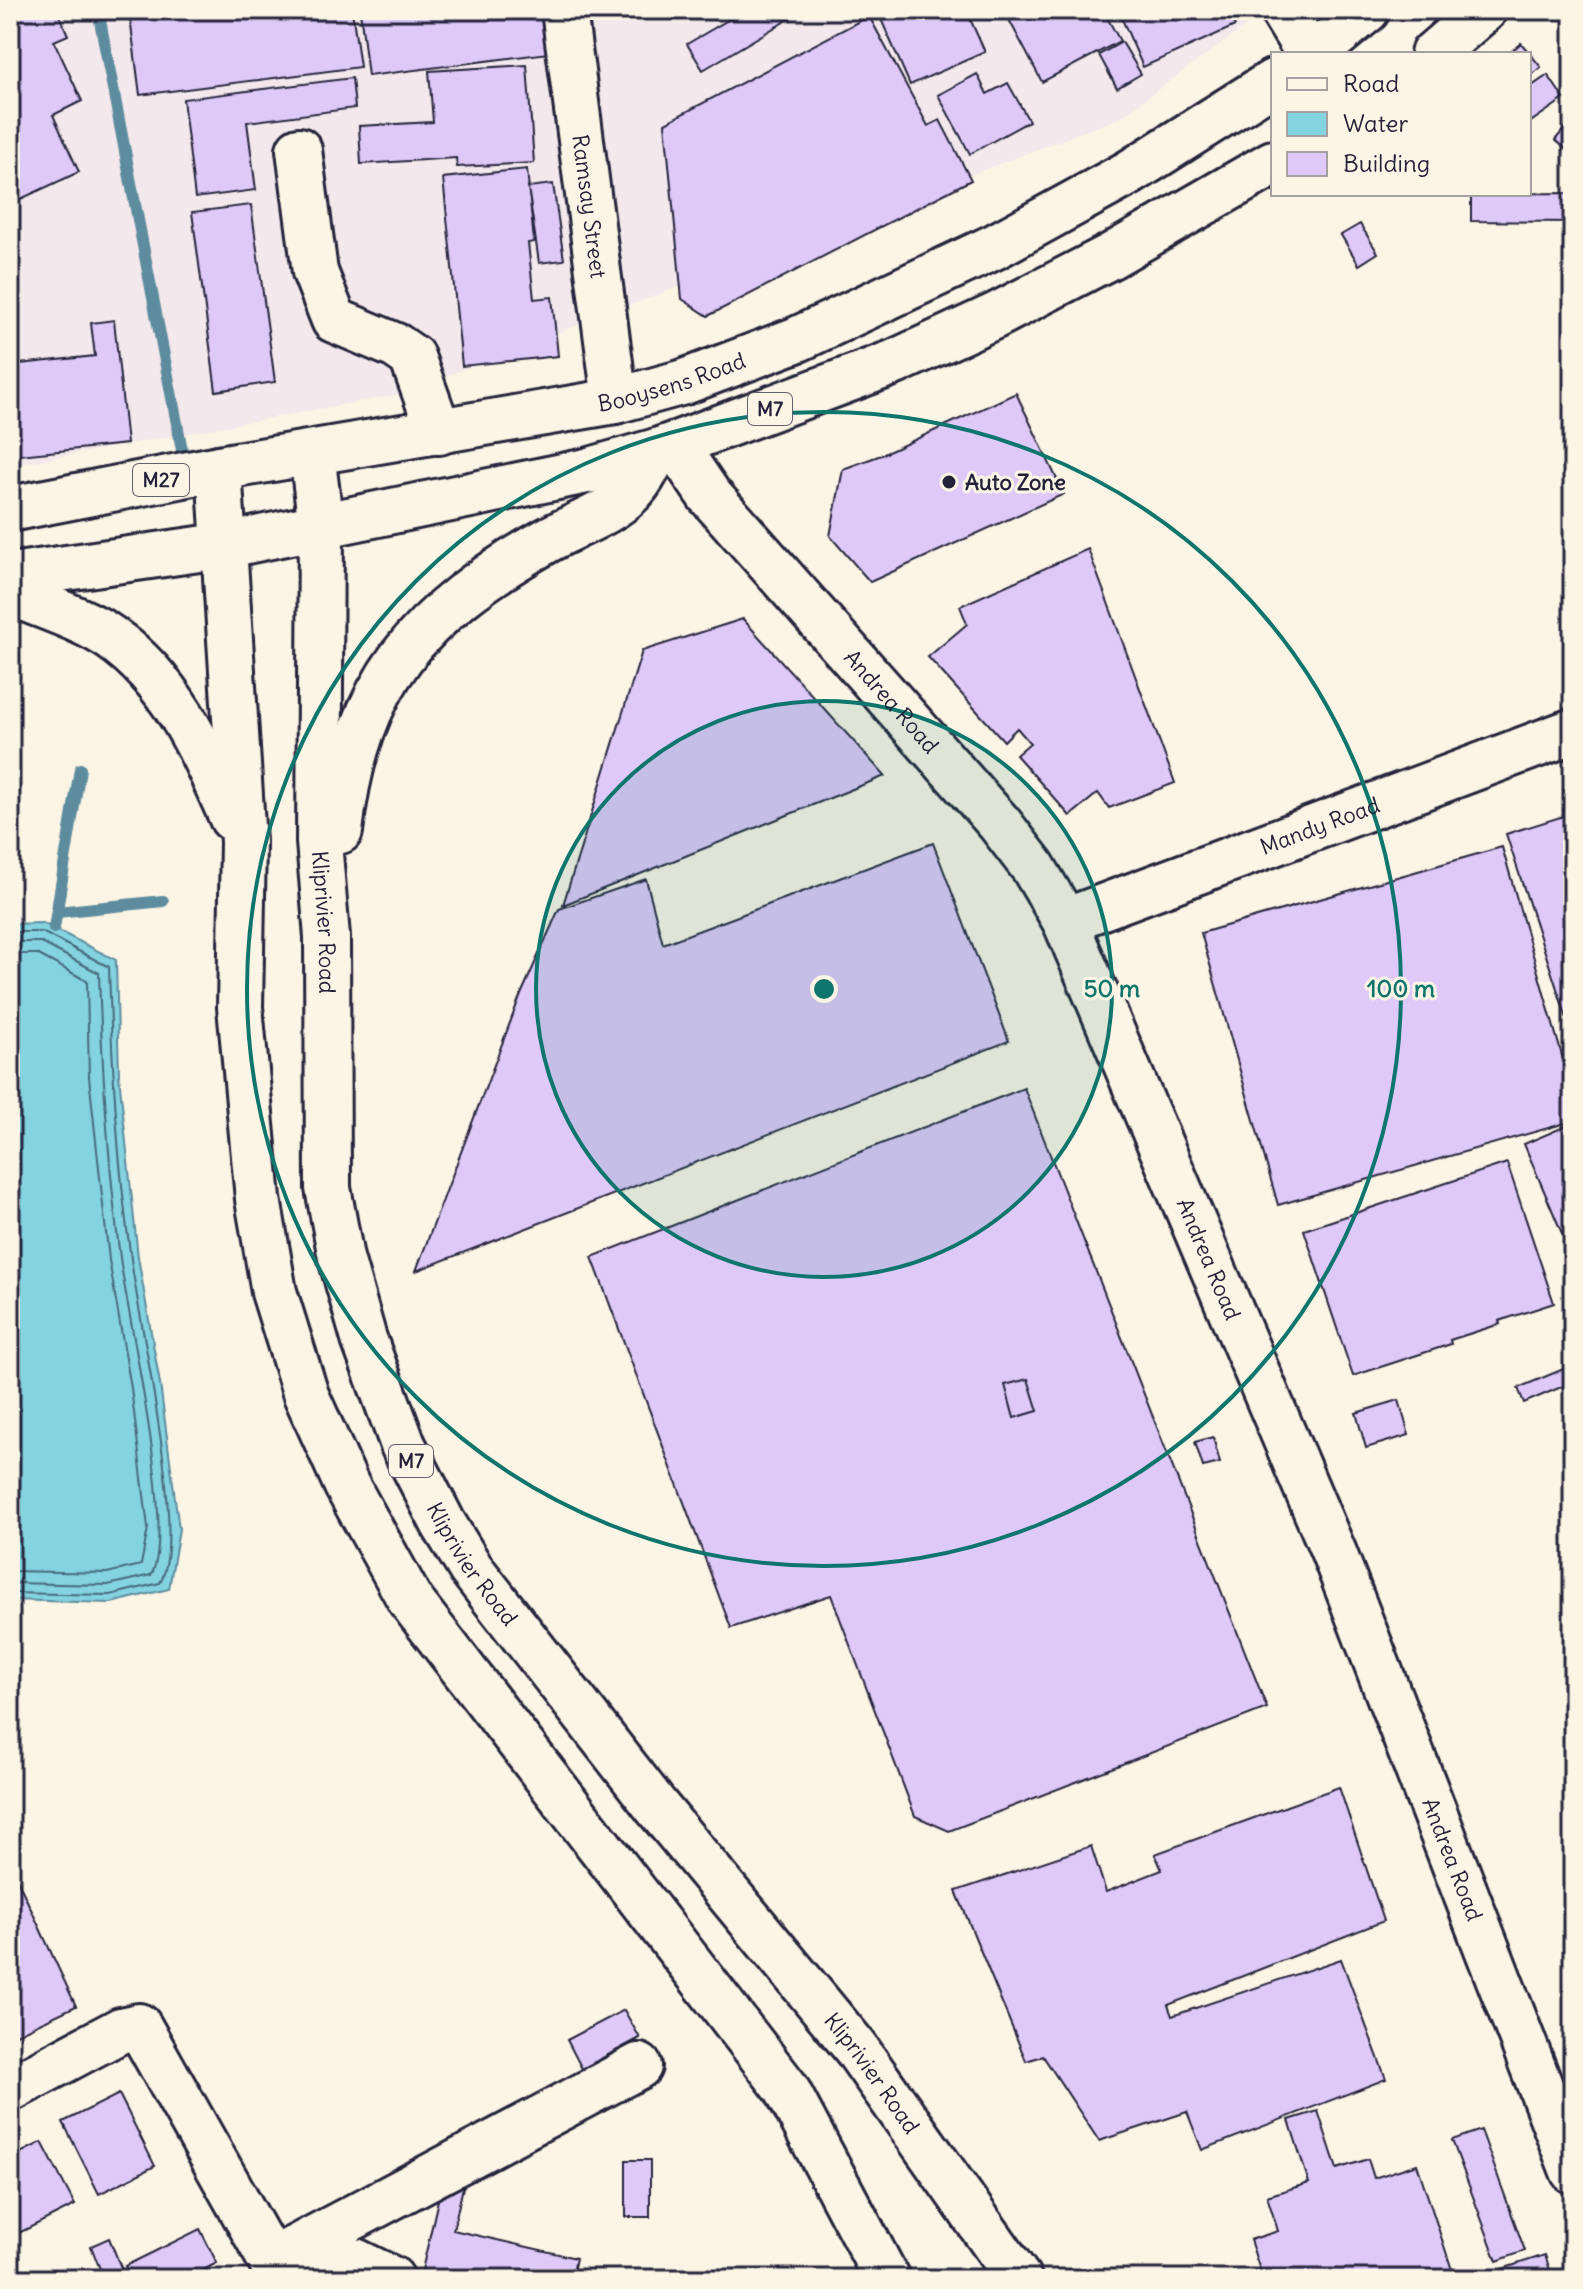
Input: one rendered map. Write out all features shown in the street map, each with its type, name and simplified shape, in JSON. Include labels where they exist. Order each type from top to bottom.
[{"type":"main road","name":"Ramsay Street","points":[[564,10],[615,401]]},
{"type":"main road","points":[[1282,10],[1310,52]]},
{"type":"main road","points":[[1314,52],[1367,10]]},
{"type":"main road","points":[[1435,52],[1484,10]]},
{"type":"main road","name":"Booysens Road","points":[[10,509],[219,468],[615,401],[684,382],[757,356],[994,247],[1129,173],[1271,83]]},
{"type":"main road","points":[[299,150],[315,272],[334,320],[396,346],[412,357],[439,432]]},
{"type":"main road","name":"M7","points":[[227,545],[587,471],[666,448],[895,362],[995,316],[1111,256],[1271,164]]},
{"type":"main road","points":[[327,937],[347,777],[364,721],[406,647],[433,619],[482,580],[624,498],[666,448]]},
{"type":"main road","name":"Andrea Road","points":[[666,448],[1000,824],[1033,867],[1065,921],[1334,1553],[1573,2171]]},
{"type":"main road","name":"Kliprivier Road","points":[[312,453],[321,527],[319,842],[327,937],[328,1188],[341,1258],[364,1339],[403,1445],[443,1523],[471,1569],[549,1671],[855,2047],[1019,2279]]},
{"type":"main road","points":[[219,468],[227,545],[243,842],[240,1007],[258,1199],[279,1307],[306,1395],[341,1473],[410,1600],[786,2088],[887,2279]]},
{"type":"main road","points":[[10,576],[227,545]]},
{"type":"main road","points":[[10,592],[110,637],[168,691],[203,752],[243,842]]},
{"type":"main road","name":"Mandy Road","points":[[1065,921],[1573,731]]},
{"type":"main road","points":[[10,2089],[135,2024],[142,2030],[283,2263]]},
{"type":"main road","points":[[283,2263],[639,2066]]},
{"type":"main road","points":[[283,2263],[355,2261],[392,2279]]},
{"type":"shaded area","points":[[10,10],[1268,10],[1119,118],[396,395],[10,466]]},
{"type":"water","points":[[43,923],[116,960],[119,1075],[138,1257],[160,1384],[179,1529],[169,1589],[111,1603],[10,1600],[10,924]]},
{"type":"building","points":[[10,10],[57,10],[68,35],[54,41],[82,101],[53,115],[79,172],[10,204],[10,135],[20,130],[10,108]]},
{"type":"building","points":[[129,10],[352,10],[360,67],[140,95]]},
{"type":"building","points":[[360,10],[552,10],[557,52],[368,76]]},
{"type":"building","points":[[745,10],[795,10],[794,16],[703,70],[687,44]]},
{"type":"building","points":[[877,10],[966,10],[985,52],[910,85]]},
{"type":"building","points":[[1004,10],[1103,10],[1120,41],[1042,82]]},
{"type":"building","points":[[1118,10],[1227,10],[1235,26],[1143,67]]},
{"type":"building","points":[[869,16],[928,126],[940,120],[971,180],[708,316],[682,299],[665,123]]},
{"type":"building","points":[[1122,42],[1141,74],[1117,88],[1099,55]]},
{"type":"building","points":[[1521,43],[1528,52],[1510,52]]},
{"type":"building","points":[[1531,55],[1541,67],[1531,75]]},
{"type":"building","points":[[527,65],[534,163],[457,167],[456,158],[361,164],[359,126],[433,122],[429,71]]},
{"type":"building","points":[[977,74],[987,94],[1008,83],[1029,121],[970,154],[938,95]]},
{"type":"building","points":[[1548,75],[1564,99],[1531,122],[1531,87]]},
{"type":"building","points":[[352,78],[355,108],[247,122],[256,190],[195,198],[183,99]]},
{"type":"building","points":[[1573,119],[1573,155],[1555,140]]},
{"type":"building","points":[[527,169],[534,242],[528,243],[534,299],[552,297],[558,356],[462,366],[443,178]]},
{"type":"building","points":[[553,184],[564,260],[539,263],[528,187]]},
{"type":"building","points":[[1531,193],[1573,193],[1573,222],[1471,221],[1471,196],[1531,196]]},
{"type":"building","points":[[251,205],[275,382],[216,391],[192,212]]},
{"type":"building","points":[[1360,224],[1378,253],[1359,265],[1341,235]]},
{"type":"building","points":[[114,320],[127,444],[10,456],[10,365],[95,356],[91,323]]},
{"type":"building","name":"Auto Zone","points":[[1016,393],[1064,494],[870,582],[830,536],[843,469],[884,454]]},
{"type":"building","points":[[1088,549],[1175,783],[1109,808],[1098,793],[1070,816],[1016,755],[1030,743],[1017,728],[1004,741],[928,657],[967,624],[960,606]]},
{"type":"building","points":[[743,619],[885,776],[563,905],[642,651]]},
{"type":"building","points":[[1573,813],[1573,1037],[1506,834]]},
{"type":"building","points":[[933,843],[1009,1041],[416,1271],[519,999],[559,909],[646,879],[663,944]]},
{"type":"building","points":[[1502,847],[1573,1094],[1573,1121],[1278,1205],[1201,933]]},
{"type":"building","points":[[1024,1088],[1267,1708],[949,1831],[915,1816],[831,1595],[731,1628],[592,1257]]},
{"type":"building","points":[[1573,1123],[1573,1259],[1524,1144]]},
{"type":"building","points":[[1507,1163],[1554,1303],[1450,1340],[1451,1344],[1353,1376],[1304,1230]]},
{"type":"building","points":[[1573,1365],[1573,1382],[1524,1403],[1518,1388]]},
{"type":"building","points":[[1028,1379],[1038,1411],[1014,1418],[1005,1385]]},
{"type":"building","points":[[1399,1400],[1409,1435],[1366,1448],[1356,1413]]},
{"type":"building","points":[[1213,1437],[1220,1463],[1203,1467],[1195,1442]]},
{"type":"building","points":[[1339,1787],[1384,1921],[1168,2005],[1172,2016],[1341,1959],[1386,2079],[1202,2150],[1187,2112],[1099,2141],[1043,2056],[1026,2061],[956,1891],[1091,1846],[1106,1892],[1162,1870],[1155,1854]]},
{"type":"building","points":[[10,1864],[76,2006],[10,2037]]},
{"type":"building","points":[[624,2010],[640,2038],[582,2069],[567,2040]]},
{"type":"building","points":[[119,2094],[155,2166],[99,2194],[63,2122]]},
{"type":"building","points":[[1318,2111],[1337,2169],[1368,2159],[1374,2178],[1417,2164],[1455,2279],[1263,2279],[1250,2240],[1278,2231],[1267,2196],[1309,2183],[1289,2120]]},
{"type":"building","points":[[1481,2130],[1525,2251],[1497,2261],[1452,2140]]},
{"type":"building","points":[[42,2142],[75,2205],[13,2236],[10,2158]]},
{"type":"building","points":[[626,2160],[650,2160],[650,2217],[626,2217]]},
{"type":"building","points":[[443,2178],[464,2183],[453,2230],[576,2258],[573,2272],[604,2279],[420,2279]]},
{"type":"building","points":[[200,2229],[217,2263],[186,2279],[131,2279],[125,2266]]},
{"type":"building","points":[[109,2238],[122,2270],[103,2277],[91,2246]]},
{"type":"building","points":[[1545,2255],[1553,2279],[1505,2279],[1502,2269]]},
{"type":"waterway","points":[[98,10],[182,450]]},
{"type":"waterway","points":[[54,928],[80,769]]},
{"type":"waterway","points":[[57,912],[163,901]]},
{"type":"place","name":"Auto Zone","points":[[949,482]]}]
